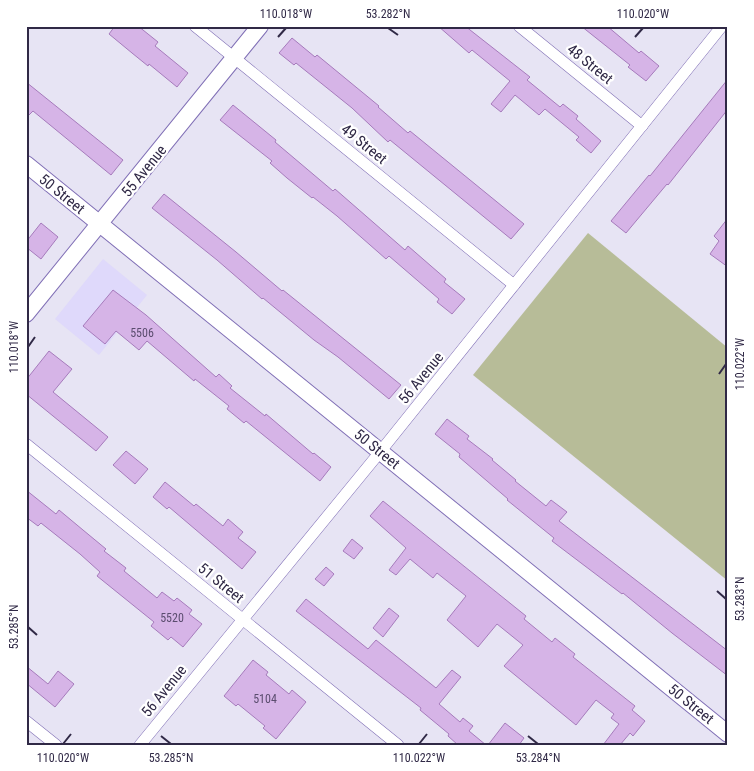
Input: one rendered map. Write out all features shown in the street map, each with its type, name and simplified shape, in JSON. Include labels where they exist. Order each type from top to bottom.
[{"type":"street","name":"49 Street","points":[[195,26],[514,285]]},
{"type":"street","name":"55 Avenue","points":[[26,314],[260,26]]},
{"type":"street","name":"48 Street","points":[[519,26],[642,126]]},
{"type":"street","name":"56 Avenue","points":[[140,745],[380,452],[722,26]]},
{"type":"street","name":"50 Street","points":[[26,164],[728,734]]},
{"type":"street","name":"51 Street","points":[[26,444],[398,745]]},
{"type":"street","points":[[26,721],[56,745]]},
{"type":"shaded area","points":[[103,259],[147,295],[99,355],[55,319]]},
{"type":"green space","points":[[588,233],[728,348],[728,581],[473,375]]},
{"type":"building","points":[[115,26],[138,26],[158,42],[155,46],[188,73],[177,87],[109,34]]},
{"type":"building","points":[[438,26],[465,26],[530,77],[527,80],[560,107],[563,104],[578,116],[576,119],[601,141],[591,153],[576,140],[579,137],[545,109],[539,115],[515,95],[501,112],[491,104],[510,81],[472,50],[469,53]]},
{"type":"building","points":[[581,26],[607,26],[639,53],[641,51],[659,66],[646,81],[628,67],[630,65]]},
{"type":"building","points":[[292,38],[315,57],[317,55],[379,106],[408,133],[410,131],[524,224],[511,239],[390,140],[388,142],[352,108],[296,63],[294,65],[279,53]]},
{"type":"building","points":[[728,79],[728,109],[668,185],[626,233],[611,221]]},
{"type":"building","points":[[26,82],[123,160],[111,175],[33,111],[26,118]]},
{"type":"building","points":[[233,105],[276,140],[275,142],[333,191],[335,189],[405,250],[408,246],[446,279],[444,282],[465,299],[452,314],[437,302],[439,299],[389,256],[386,259],[337,216],[287,178],[270,163],[272,161],[220,120]]},
{"type":"building","points":[[164,194],[401,385],[389,399],[262,299],[152,208]]},
{"type":"building","points":[[728,218],[728,267],[710,254],[719,241],[714,236]]},
{"type":"building","points":[[41,223],[58,237],[41,259],[26,247],[26,242]]},
{"type":"building","points":[[113,290],[146,315],[216,377],[219,374],[232,386],[230,388],[265,416],[266,414],[331,467],[320,481],[246,421],[244,423],[227,409],[229,406],[195,379],[194,381],[147,341],[139,350],[116,331],[105,344],[83,326]]},
{"type":"building","points":[[49,351],[72,369],[53,392],[108,437],[96,451],[26,394],[26,380]]},
{"type":"building","points":[[447,419],[469,436],[467,439],[493,459],[515,481],[546,506],[551,500],[567,512],[559,521],[728,651],[728,676],[623,593],[552,541],[554,538],[507,500],[459,457],[460,454],[435,434]]},
{"type":"building","points":[[126,451],[148,469],[135,484],[113,465]]},
{"type":"building","points":[[165,482],[194,506],[196,504],[223,526],[228,519],[243,532],[238,538],[256,552],[242,569],[169,507],[167,509],[153,497]]},
{"type":"building","points":[[26,490],[56,514],[59,510],[106,549],[104,551],[126,568],[124,571],[157,598],[162,592],[174,601],[177,598],[192,610],[189,614],[202,624],[183,647],[171,637],[168,640],[151,626],[154,622],[97,576],[100,572],[80,554],[41,523],[38,526],[26,517]]},
{"type":"building","points":[[383,501],[526,616],[524,619],[552,642],[555,638],[575,654],[573,657],[635,706],[632,710],[645,721],[633,736],[630,733],[620,745],[603,745],[619,724],[611,718],[614,714],[596,700],[576,725],[504,666],[523,645],[497,624],[478,647],[447,620],[466,596],[437,573],[433,578],[410,559],[396,575],[389,570],[406,548],[370,516]]},
{"type":"building","points":[[352,539],[363,548],[354,559],[343,551]]},
{"type":"building","points":[[326,567],[334,574],[324,586],[315,579]]},
{"type":"building","points":[[306,599],[368,649],[376,640],[436,688],[452,670],[461,677],[439,704],[460,722],[463,718],[473,726],[469,731],[486,745],[458,745],[448,736],[449,734],[420,710],[421,708],[296,611]]},
{"type":"building","points":[[389,608],[399,616],[383,637],[373,628]]},
{"type":"building","points":[[253,660],[268,672],[266,675],[289,694],[292,690],[306,702],[276,739],[263,728],[265,726],[238,704],[236,706],[224,696]]},
{"type":"building","points":[[26,666],[48,684],[58,671],[74,684],[55,707],[26,683]]},
{"type":"building","points":[[505,723],[524,738],[519,745],[488,745]]}]
